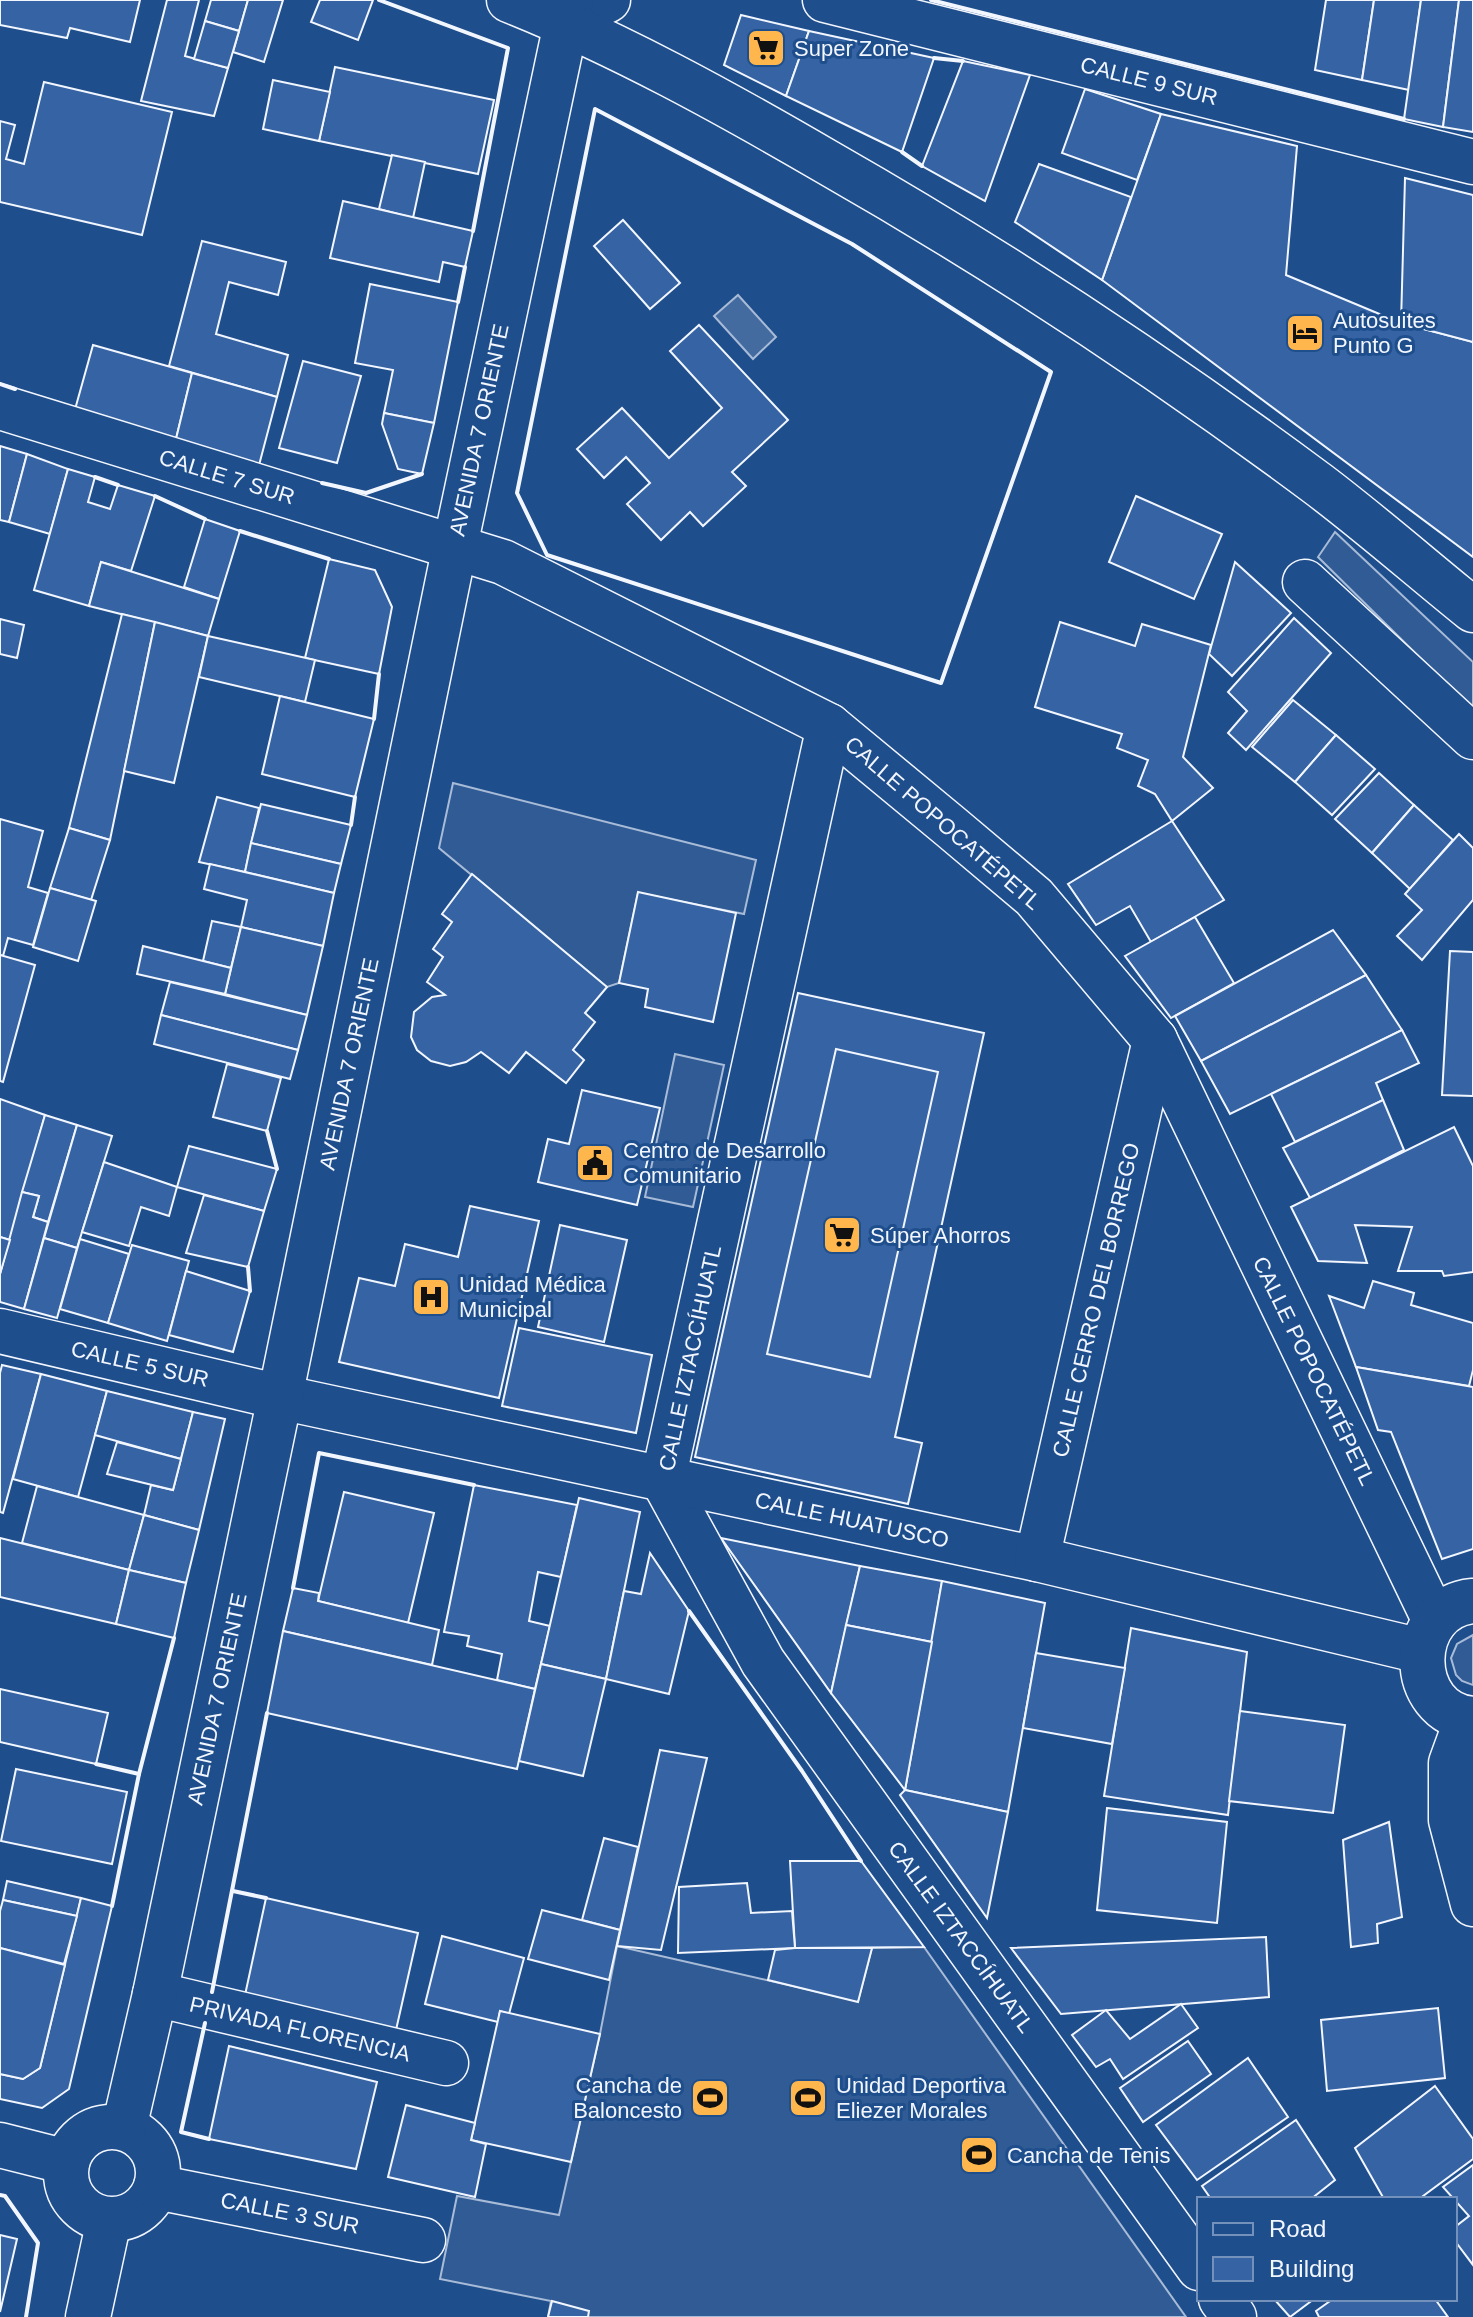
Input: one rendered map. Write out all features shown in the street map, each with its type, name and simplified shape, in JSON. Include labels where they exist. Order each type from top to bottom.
[{"type":"street","points":[[509,0],[568,11],[922,216],[1115,340],[1319,486],[1473,610]]},
{"type":"street","points":[[568,11],[608,0]]},
{"type":"street","name":"CALLE 9 SUR","points":[[825,0],[1473,162]]},
{"type":"street","name":"AVENIDA 7 ORIENTE","points":[[124,2128],[155,1994],[568,11]]},
{"type":"street","name":"CALLE 7 SUR","points":[[0,407],[455,546]]},
{"type":"street","name":"CALLE POPOCATÉPETL","points":[[455,546],[503,562],[829,726],[1034,897],[1155,1040],[1428,1636],[1421,1670],[1432,1694],[1451,1712],[1470,1719]]},
{"type":"street","points":[[1305,582],[1473,737]]},
{"type":"street","name":"CALLE IZTACCÍHUATL","points":[[829,726],[663,1480],[763,1662],[1197,2265]]},
{"type":"street","name":"CALLE CERRO DEL BORREGO","points":[[1037,1559],[1155,1040]]},
{"type":"street","name":"CALLE 5 SUR","points":[[0,1331],[280,1397]]},
{"type":"street","name":"CALLE HUATUSCO","points":[[280,1397],[1037,1559],[1428,1636]]},
{"type":"street","points":[[1428,1636],[1449,1609],[1473,1601]]},
{"type":"street","points":[[1470,1719],[1451,1763],[1451,1820],[1473,1904]]},
{"type":"street","name":"PRIVADA FLORENCIA","points":[[155,1994],[446,2063]]},
{"type":"street","points":[[105,2127],[124,2128],[146,2142],[155,2155],[158,2171],[156,2187],[140,2210],[127,2217],[109,2220],[87,2212],[76,2202],[69,2191],[67,2162],[71,2149],[92,2131],[105,2127]]},
{"type":"street","points":[[0,2145],[67,2162]]},
{"type":"street","name":"CALLE 3 SUR","points":[[156,2187],[423,2240]]},
{"type":"street","points":[[88,2317],[109,2220]]},
{"type":"shaded area","points":[[738,295],[776,337],[753,359],[714,316]]},
{"type":"shaded area","points":[[1335,532],[1473,662],[1473,710],[1318,557]]},
{"type":"shaded area","points":[[453,783],[756,860],[744,914],[638,893],[619,983],[607,987],[439,848]]},
{"type":"shaded area","points":[[675,1054],[724,1065],[693,1207],[645,1197]]},
{"type":"shaded area","points":[[1473,1635],[1473,1685],[1456,1675],[1451,1658],[1457,1644]]},
{"type":"shaded area","name":"Unidad Deportiva Eliezer Morales","points":[[617,1946],[858,2001],[872,1948],[924,1947],[1186,2317],[548,2317],[551,2301],[440,2279],[457,2196],[559,2215]]},
{"type":"building","points":[[0,0],[140,0],[130,42],[70,28],[67,38],[0,25]]},
{"type":"building","points":[[167,0],[199,0],[185,56],[228,68],[214,116],[141,101]]},
{"type":"building","points":[[211,0],[248,0],[239,31],[205,21]]},
{"type":"building","points":[[248,0],[283,0],[264,62],[233,52]]},
{"type":"building","points":[[320,0],[373,0],[358,40],[311,22]]},
{"type":"building","points":[[1326,0],[1374,0],[1362,80],[1315,70]]},
{"type":"building","points":[[1374,0],[1421,0],[1409,90],[1362,80]]},
{"type":"building","points":[[1421,0],[1459,0],[1443,127],[1404,119]]},
{"type":"building","points":[[1459,0],[1473,0],[1473,132],[1443,127]]},
{"type":"building","name":"Super Zone","points":[[741,15],[809,31],[786,96],[724,65]]},
{"type":"building","points":[[205,21],[239,31],[228,68],[194,59]]},
{"type":"building","points":[[809,31],[934,58],[902,152],[786,96]]},
{"type":"building","points":[[963,61],[1030,75],[985,201],[922,166]]},
{"type":"building","points":[[335,67],[494,100],[478,174],[319,141]]},
{"type":"building","points":[[273,80],[330,92],[319,141],[263,129]]},
{"type":"building","points":[[44,82],[172,112],[142,235],[0,202],[0,121],[15,125],[6,159],[24,164]]},
{"type":"building","points":[[1085,89],[1161,114],[1137,180],[1062,153]]},
{"type":"building","name":"Autosuites Punto G","points":[[1161,114],[1297,146],[1286,275],[1401,323],[1473,342],[1473,557],[1102,280]]},
{"type":"building","points":[[392,155],[425,162],[413,218],[379,209]]},
{"type":"building","points":[[1039,164],[1131,197],[1102,280],[1015,222]]},
{"type":"building","points":[[1405,178],[1473,195],[1473,342],[1401,323]]},
{"type":"building","points":[[343,201],[473,231],[465,267],[443,262],[439,282],[330,258]]},
{"type":"building","points":[[623,220],[680,283],[650,309],[594,246]]},
{"type":"building","points":[[202,241],[286,262],[278,295],[229,282],[216,334],[288,355],[277,397],[169,366]]},
{"type":"building","points":[[370,284],[458,302],[434,423],[384,413],[393,370],[355,363]]},
{"type":"building","points":[[699,325],[788,420],[732,472],[746,486],[703,526],[690,512],[661,540],[627,504],[650,483],[626,457],[604,478],[577,449],[622,408],[669,458],[722,408],[670,351]]},
{"type":"building","points":[[93,345],[192,373],[175,443],[74,413]]},
{"type":"building","points":[[303,361],[361,376],[337,463],[279,448]]},
{"type":"building","points":[[192,373],[277,397],[258,469],[175,443]]},
{"type":"building","points":[[384,413],[434,423],[422,474],[398,469],[382,424]]},
{"type":"building","points":[[0,446],[27,454],[9,522],[0,520]]},
{"type":"building","points":[[27,454],[68,469],[50,534],[9,522]]},
{"type":"building","points":[[68,469],[95,477],[88,502],[110,509],[118,485],[155,496],[131,571],[101,562],[89,606],[34,590]]},
{"type":"building","points":[[1136,496],[1222,534],[1194,599],[1109,562]]},
{"type":"building","points":[[205,519],[240,531],[219,599],[184,587]]},
{"type":"building","points":[[329,559],[375,570],[392,607],[379,674],[305,658]]},
{"type":"building","points":[[101,562],[219,599],[208,636],[89,606]]},
{"type":"building","points":[[1235,562],[1291,613],[1232,676],[1209,654]]},
{"type":"building","points":[[122,614],[155,622],[110,840],[69,828]]},
{"type":"building","points":[[1294,618],[1331,653],[1246,750],[1228,733],[1247,711],[1228,692]]},
{"type":"building","points":[[0,619],[24,625],[17,658],[0,654]]},
{"type":"building","points":[[155,622],[208,636],[174,783],[124,771]]},
{"type":"building","points":[[1060,622],[1135,646],[1142,624],[1211,645],[1183,757],[1213,788],[1172,821],[1155,794],[1138,786],[1148,760],[1117,748],[1122,734],[1035,707]]},
{"type":"building","points":[[208,636],[315,660],[305,702],[199,677]]},
{"type":"building","points":[[280,696],[374,719],[355,797],[262,774]]},
{"type":"building","points":[[1293,700],[1336,735],[1295,782],[1252,747]]},
{"type":"building","points":[[1336,735],[1375,769],[1332,815],[1295,782]]},
{"type":"building","points":[[1379,773],[1414,805],[1372,853],[1335,819]]},
{"type":"building","points":[[217,797],[259,808],[245,872],[199,862]]},
{"type":"building","points":[[261,804],[351,825],[341,864],[251,843]]},
{"type":"building","points":[[1414,805],[1453,840],[1410,889],[1372,853]]},
{"type":"building","points":[[0,819],[43,831],[28,887],[48,893],[33,945],[8,938],[3,956],[0,955]]},
{"type":"building","points":[[1172,821],[1224,900],[1151,942],[1130,906],[1096,925],[1068,884]]},
{"type":"building","points":[[69,828],[110,840],[91,900],[50,888]]},
{"type":"building","points":[[1459,834],[1473,848],[1473,900],[1422,960],[1397,936],[1422,910],[1405,894]]},
{"type":"building","points":[[251,843],[341,864],[334,893],[245,872]]},
{"type":"building","points":[[210,864],[334,893],[323,946],[241,927],[247,900],[204,889]]},
{"type":"building","points":[[472,874],[607,987],[585,1013],[595,1022],[573,1050],[584,1060],[566,1083],[526,1052],[509,1073],[481,1052],[466,1062],[450,1066],[431,1061],[417,1050],[411,1037],[414,1012],[432,997],[445,995],[427,982],[443,957],[433,949],[452,922],[442,914]]},
{"type":"building","points":[[50,888],[96,901],[78,961],[33,947]]},
{"type":"building","points":[[638,892],[736,913],[713,1022],[645,1007],[648,989],[619,983]]},
{"type":"building","points":[[1195,917],[1234,983],[1171,1018],[1125,956]]},
{"type":"building","points":[[212,921],[241,927],[231,968],[203,961]]},
{"type":"building","points":[[241,927],[323,946],[307,1015],[225,994]]},
{"type":"building","points":[[1333,930],[1366,975],[1201,1061],[1175,1016]]},
{"type":"building","points":[[143,946],[231,968],[225,994],[137,974]]},
{"type":"building","points":[[1450,951],[1473,952],[1473,1096],[1442,1095]]},
{"type":"building","points":[[0,955],[35,965],[3,1082],[0,1081]]},
{"type":"building","points":[[1366,975],[1402,1030],[1230,1114],[1201,1061]]},
{"type":"building","points":[[170,982],[307,1015],[298,1050],[161,1015]]},
{"type":"building","name":"Súper Ahorros","points":[[798,993],[984,1033],[895,1437],[922,1443],[908,1504],[695,1457]]},
{"type":"building","points":[[161,1015],[298,1050],[290,1079],[154,1044]]},
{"type":"building","points":[[1402,1030],[1419,1063],[1376,1083],[1383,1100],[1295,1142],[1271,1094]]},
{"type":"building","points":[[836,1049],[938,1072],[870,1377],[767,1354]]},
{"type":"building","points":[[227,1064],[281,1078],[267,1131],[213,1117]]},
{"type":"building","name":"Centro de Desarrollo Comunitario","points":[[582,1090],[660,1108],[637,1205],[538,1182],[548,1139],[569,1144]]},
{"type":"building","points":[[0,1099],[45,1115],[10,1240],[0,1237]]},
{"type":"building","points":[[1383,1100],[1404,1150],[1310,1198],[1283,1148]]},
{"type":"building","points":[[45,1115],[77,1125],[48,1222],[33,1217],[39,1196],[22,1192]]},
{"type":"building","points":[[77,1125],[112,1136],[77,1248],[44,1238]]},
{"type":"building","points":[[1454,1127],[1473,1166],[1473,1272],[1444,1276],[1442,1271],[1398,1271],[1412,1227],[1355,1225],[1367,1263],[1318,1261],[1291,1207]]},
{"type":"building","points":[[189,1146],[277,1169],[264,1211],[177,1187]]},
{"type":"building","points":[[104,1162],[177,1187],[169,1216],[141,1207],[129,1246],[82,1232]]},
{"type":"building","points":[[22,1192],[39,1196],[33,1217],[48,1222],[24,1309],[0,1302],[0,1274]]},
{"type":"building","points":[[204,1195],[264,1211],[248,1267],[186,1253]]},
{"type":"building","name":"Unidad Médica Municipal","points":[[470,1206],[539,1221],[499,1398],[339,1362],[359,1278],[395,1286],[405,1244],[458,1257]]},
{"type":"building","points":[[560,1225],[627,1240],[604,1342],[538,1327]]},
{"type":"building","points":[[0,1237],[10,1240],[0,1274]]},
{"type":"building","points":[[44,1238],[77,1248],[57,1318],[24,1309]]},
{"type":"building","points":[[80,1239],[129,1254],[108,1323],[60,1309]]},
{"type":"building","points":[[132,1245],[189,1261],[167,1341],[108,1323]]},
{"type":"building","points":[[186,1271],[250,1291],[233,1352],[169,1335]]},
{"type":"building","points":[[1373,1281],[1414,1293],[1411,1305],[1473,1323],[1473,1370],[1469,1386],[1356,1367],[1329,1296],[1364,1308]]},
{"type":"building","points":[[519,1328],[652,1355],[636,1433],[502,1406]]},
{"type":"building","points":[[2,1365],[41,1374],[3,1513],[0,1512]]},
{"type":"building","points":[[1356,1367],[1473,1387],[1473,1549],[1442,1559],[1391,1432],[1378,1430]]},
{"type":"building","points":[[41,1374],[107,1391],[78,1497],[13,1479]]},
{"type":"building","points":[[107,1391],[193,1412],[181,1459],[95,1435]]},
{"type":"building","points":[[193,1412],[225,1419],[199,1530],[144,1515],[151,1485],[173,1490]]},
{"type":"building","points":[[117,1442],[181,1459],[173,1490],[107,1474]]},
{"type":"building","points":[[474,1485],[577,1505],[561,1577],[538,1572],[529,1621],[550,1626],[535,1689],[497,1680],[502,1654],[467,1646],[469,1636],[444,1632]]},
{"type":"building","points":[[37,1486],[144,1515],[129,1570],[22,1543]]},
{"type":"building","points":[[344,1492],[434,1513],[408,1623],[318,1601]]},
{"type":"building","points":[[579,1498],[640,1512],[606,1679],[541,1664]]},
{"type":"building","points":[[144,1515],[199,1530],[186,1583],[129,1570]]},
{"type":"building","points":[[0,1538],[129,1570],[116,1624],[0,1597]]},
{"type":"building","points":[[721,1538],[860,1566],[831,1693]]},
{"type":"building","points":[[650,1553],[689,1611],[669,1694],[606,1679],[624,1591],[641,1594]]},
{"type":"building","points":[[860,1566],[942,1581],[932,1642],[846,1625]]},
{"type":"building","points":[[129,1570],[186,1583],[174,1638],[116,1624]]},
{"type":"building","points":[[942,1581],[1045,1603],[1008,1812],[905,1790]]},
{"type":"building","points":[[293,1588],[319,1593],[318,1601],[439,1630],[432,1665],[283,1631]]},
{"type":"building","points":[[846,1625],[932,1642],[905,1790],[831,1693]]},
{"type":"building","points":[[1131,1628],[1247,1652],[1228,1815],[1104,1796]]},
{"type":"building","points":[[283,1631],[535,1689],[517,1769],[267,1713]]},
{"type":"building","points":[[1036,1653],[1125,1668],[1112,1744],[1023,1728]]},
{"type":"building","points":[[541,1664],[606,1679],[583,1776],[519,1761]]},
{"type":"building","points":[[0,1689],[108,1713],[96,1764],[0,1742]]},
{"type":"building","points":[[1240,1711],[1345,1725],[1333,1813],[1229,1801]]},
{"type":"building","points":[[660,1750],[707,1758],[661,1950],[617,1946]]},
{"type":"building","points":[[16,1769],[127,1792],[112,1864],[1,1841]]},
{"type":"building","points":[[905,1790],[1008,1812],[987,1918],[900,1795]]},
{"type":"building","points":[[1107,1808],[1227,1822],[1217,1923],[1097,1910]]},
{"type":"building","points":[[1389,1822],[1402,1917],[1377,1924],[1378,1943],[1351,1947],[1343,1840]]},
{"type":"building","points":[[604,1838],[638,1847],[620,1930],[582,1920]]},
{"type":"building","points":[[790,1861],[861,1861],[924,1947],[795,1948]]},
{"type":"building","points":[[7,1881],[81,1898],[77,1916],[3,1900]]},
{"type":"building","points":[[747,1883],[751,1913],[792,1911],[795,1948],[678,1953],[679,1887]]},
{"type":"building","points":[[81,1898],[112,1906],[69,2089],[42,2108],[0,2099],[0,2074],[23,2079],[40,2068]]},
{"type":"building","points":[[266,1898],[418,1933],[396,2030],[245,1995]]},
{"type":"building","points":[[3,1900],[77,1916],[64,1964],[0,1948]]},
{"type":"building","points":[[542,1910],[620,1930],[609,1980],[528,1959]]},
{"type":"building","points":[[442,1936],[524,1958],[509,2014],[500,2011],[498,2022],[425,2004]]},
{"type":"building","points":[[1266,1937],[1269,1997],[1061,2014],[1011,1948]]},
{"type":"building","points":[[0,1948],[65,1965],[40,2068],[23,2079],[0,2074]]},
{"type":"building","points":[[872,1948],[858,2002],[768,1980],[775,1950]]},
{"type":"building","points":[[1181,2004],[1198,2028],[1123,2079],[1110,2059],[1096,2067],[1072,2035],[1106,2010],[1130,2039]]},
{"type":"building","points":[[1438,2008],[1445,2078],[1327,2091],[1321,2020]]},
{"type":"building","points":[[500,2011],[600,2034],[571,2162],[471,2140]]},
{"type":"building","points":[[1188,2041],[1211,2074],[1143,2122],[1120,2088]]},
{"type":"building","points":[[229,2046],[377,2082],[356,2169],[209,2139]]},
{"type":"building","points":[[1248,2058],[1288,2117],[1197,2180],[1156,2125]]},
{"type":"building","points":[[1435,2086],[1473,2139],[1473,2159],[1422,2197],[1383,2197],[1355,2148]]},
{"type":"building","points":[[406,2105],[475,2123],[471,2140],[486,2144],[475,2197],[388,2177]]},
{"type":"building","points":[[1296,2120],[1335,2180],[1314,2197],[1210,2197],[1202,2186]]},
{"type":"building","points":[[1473,2165],[1473,2265],[1457,2244],[1457,2225],[1469,2216],[1457,2203],[1457,2197],[1452,2197],[1443,2187]]},
{"type":"building","points":[[0,2235],[17,2239],[0,2312]]},
{"type":"building","points":[[552,2301],[589,2311],[588,2317],[548,2317]]},
{"type":"building","points":[[1276,2301],[1311,2301],[1290,2317]]},
{"type":"building","points":[[1330,2301],[1436,2301],[1448,2317],[1319,2317],[1316,2311]]},
{"type":"wall","points":[[379,0],[508,48],[473,231]]},
{"type":"wall","points":[[931,0],[1404,119]]},
{"type":"wall","points":[[934,58],[963,61]]},
{"type":"wall","points":[[595,109],[852,244],[1051,372],[941,683],[547,555],[517,493],[595,109]]},
{"type":"wall","points":[[902,152],[922,166]]},
{"type":"wall","points":[[458,302],[465,267]]},
{"type":"wall","points":[[0,384],[15,389]]},
{"type":"wall","points":[[322,483],[366,493],[422,474]]},
{"type":"wall","points":[[95,477],[118,485]]},
{"type":"wall","points":[[155,496],[205,519]]},
{"type":"wall","points":[[240,531],[329,559]]},
{"type":"wall","points":[[374,719],[379,674]]},
{"type":"wall","points":[[351,825],[355,797]]},
{"type":"wall","points":[[267,1131],[277,1169]]},
{"type":"wall","points":[[248,1267],[250,1291]]},
{"type":"wall","points":[[293,1588],[319,1453],[474,1485]]},
{"type":"wall","points":[[689,1611],[802,1771],[861,1861]]},
{"type":"wall","points":[[112,1906],[139,1774],[174,1638]]},
{"type":"wall","points":[[212,1992],[267,1713]]},
{"type":"wall","points":[[96,1764],[139,1774]]},
{"type":"wall","points":[[233,1891],[266,1898]]},
{"type":"wall","points":[[205,2023],[181,2132],[209,2139]]},
{"type":"wall","points":[[0,2195],[5,2196],[38,2243],[26,2317]]},
{"type":"place","name":"Super Zone","points":[[766,48]]},
{"type":"place","name":"Autosuites Punto G","points":[[1305,333]]},
{"type":"place","name":"Centro de Desarrollo Comunitario","points":[[595,1163]]},
{"type":"place","name":"Súper Ahorros","points":[[842,1235]]},
{"type":"place","name":"Unidad Médica Municipal","points":[[431,1297]]},
{"type":"place","name":"Cancha de Baloncesto","points":[[710,2098]]},
{"type":"place","name":"Unidad Deportiva Eliezer Morales","points":[[808,2098]]},
{"type":"place","name":"Cancha de Tenis","points":[[979,2155]]}]
